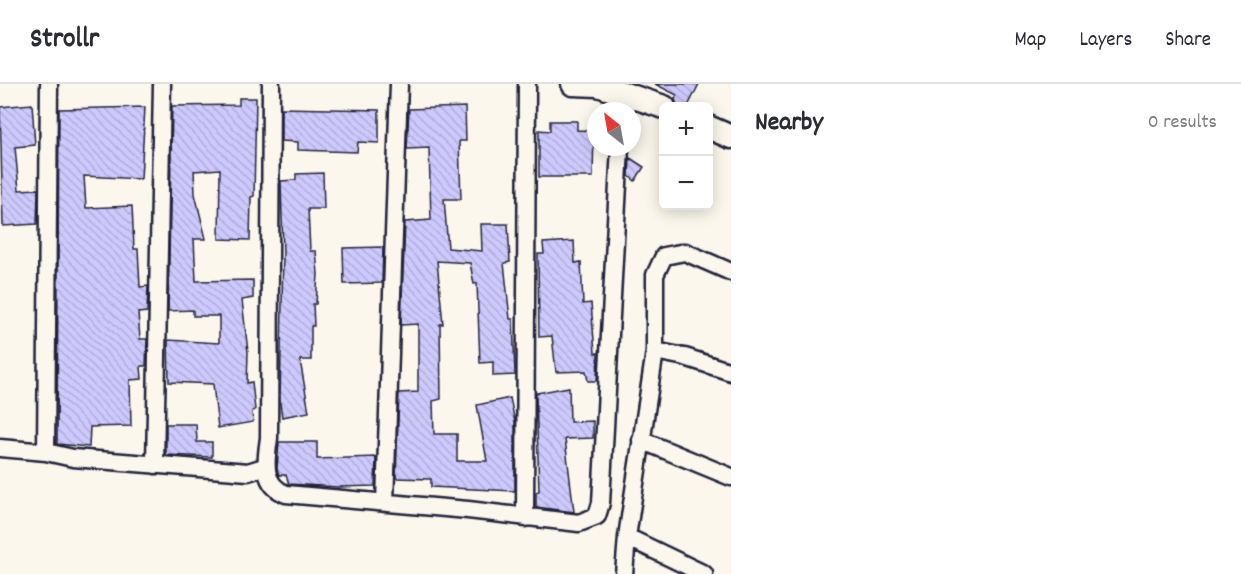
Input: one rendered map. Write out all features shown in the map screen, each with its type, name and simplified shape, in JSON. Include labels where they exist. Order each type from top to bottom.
[{"type":"main road","points":[[573,84],[598,85],[621,101],[659,106]]},
{"type":"main road","points":[[713,129],[731,137]]},
{"type":"street","points":[[46,452],[50,84]]},
{"type":"street","points":[[154,465],[162,84]]},
{"type":"street","points":[[271,84],[269,438],[264,467],[277,491],[286,494],[468,510],[579,523],[597,516],[601,503],[620,156]]},
{"type":"street","points":[[385,503],[399,84]]},
{"type":"street","points":[[525,518],[527,84]]},
{"type":"street","points":[[624,574],[627,537],[655,351],[655,275],[664,256],[685,252],[731,272]]},
{"type":"street","points":[[655,351],[685,357],[731,372]]},
{"type":"street","points":[[641,440],[731,477]]},
{"type":"street","points":[[0,448],[46,452],[60,456],[248,472],[264,467]]},
{"type":"street","points":[[627,537],[704,574]]},
{"type":"building","points":[[655,84],[699,84],[690,102],[676,102],[677,95]]},
{"type":"building","points":[[239,98],[256,98],[254,196],[251,197],[250,240],[219,239],[220,169],[194,171],[195,194],[206,239],[194,239],[196,281],[253,280],[253,298],[242,300],[248,352],[247,383],[252,382],[255,410],[252,411],[253,422],[218,428],[213,384],[169,382],[168,340],[219,343],[219,316],[193,316],[193,310],[168,311],[172,106],[239,105]]},
{"type":"building","points":[[32,104],[35,145],[15,147],[19,190],[38,189],[37,224],[3,226],[0,107]]},
{"type":"building","points":[[145,107],[141,179],[84,176],[86,208],[132,206],[134,249],[138,249],[140,287],[148,286],[147,312],[138,313],[140,339],[147,339],[146,366],[141,366],[142,379],[130,380],[131,426],[90,427],[89,447],[57,444],[59,109]]},
{"type":"building","points":[[465,107],[466,141],[459,141],[461,199],[444,199],[448,248],[482,251],[481,224],[508,224],[510,262],[504,263],[510,319],[513,319],[515,375],[493,376],[493,362],[480,363],[477,283],[474,284],[470,263],[437,261],[443,324],[440,324],[441,399],[433,401],[434,434],[457,434],[457,461],[487,461],[477,405],[510,398],[515,422],[515,491],[431,487],[431,479],[396,478],[399,393],[418,392],[418,324],[401,325],[405,222],[431,220],[429,148],[407,149],[409,109]]},
{"type":"building","points":[[281,108],[379,110],[379,143],[358,142],[357,152],[298,150],[298,142],[281,141]]},
{"type":"building","points":[[550,121],[577,121],[577,130],[587,131],[587,156],[593,156],[593,177],[539,177],[539,130],[550,131]]},
{"type":"building","points":[[630,158],[644,167],[635,181],[629,176]]},
{"type":"building","points":[[323,173],[324,209],[308,209],[310,251],[316,251],[318,274],[316,304],[313,304],[314,326],[311,326],[311,360],[300,360],[309,412],[282,417],[280,403],[283,253],[281,181],[296,180],[296,174]]},
{"type":"building","points":[[574,241],[575,263],[581,262],[583,304],[591,303],[595,353],[598,353],[597,381],[588,381],[586,371],[556,372],[552,336],[539,337],[538,254],[544,254],[543,243]]},
{"type":"building","points":[[383,247],[382,283],[344,284],[343,248]]},
{"type":"building","points":[[569,387],[570,422],[593,421],[593,438],[565,439],[574,512],[536,507],[536,492],[539,491],[536,393]]},
{"type":"building","points":[[166,424],[196,424],[197,442],[212,442],[212,457],[166,455]]},
{"type":"building","points":[[279,442],[317,442],[317,459],[376,457],[375,486],[338,487],[289,484],[286,475],[279,475],[277,469]]}]
